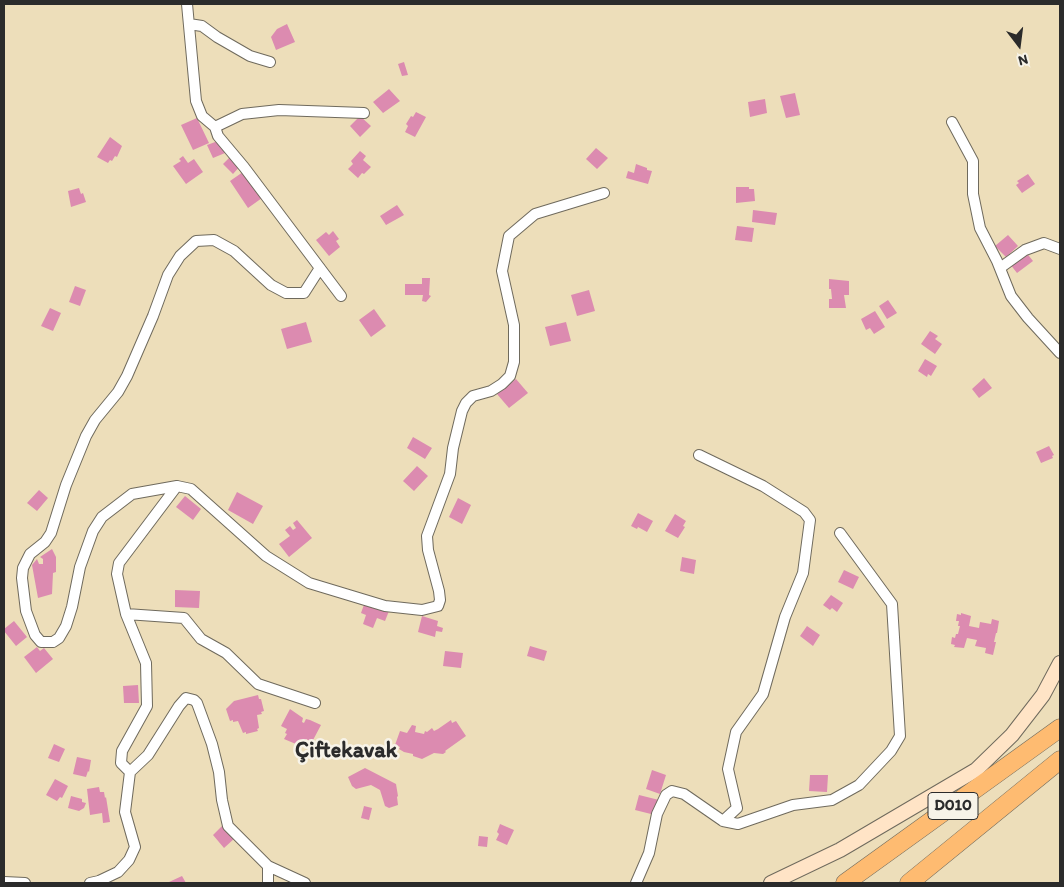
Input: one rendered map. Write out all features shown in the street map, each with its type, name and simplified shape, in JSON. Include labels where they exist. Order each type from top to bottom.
[{"type":"highway","name":"D010","points":[[845,883],[1060,728]]},
{"type":"highway","name":"D010","points":[[909,883],[1060,760]]},
{"type":"street","points":[[187,4],[196,101],[202,116],[215,127],[218,136],[244,167],[341,296]]},
{"type":"street","points":[[189,24],[202,26],[250,56],[270,62]]},
{"type":"street","points":[[215,127],[242,114],[279,110],[364,113]]},
{"type":"street","points":[[952,122],[973,161],[974,194],[980,228],[1000,268],[1011,296],[1060,353]]},
{"type":"street","points":[[320,268],[304,293],[286,293],[271,284],[234,251],[214,240],[196,241],[180,256],[168,275],[153,316],[127,376],[118,392],[95,420],[86,436],[66,485],[51,533],[30,554],[23,568],[22,578],[26,610],[35,635],[41,642],[53,642],[59,638],[66,626],[80,567],[93,531],[102,517],[132,494],[178,486],[190,488],[266,556],[309,583],[385,606],[422,610],[438,606],[440,600],[439,592],[428,550],[427,536],[450,474],[453,448],[462,411],[466,403],[473,396],[491,391],[502,384],[510,376],[514,362],[514,325],[502,272],[509,236],[535,214],[604,193]]},
{"type":"street","points":[[1000,268],[1025,250],[1044,244],[1060,248]]},
{"type":"street","points":[[699,455],[763,486],[804,512],[810,520],[803,573],[785,617],[763,694],[736,732],[728,769],[737,808],[722,821]]},
{"type":"street","points":[[130,772],[121,763],[122,751],[146,706],[146,663],[126,614],[117,574],[119,563],[178,486]]},
{"type":"street","points":[[636,883],[649,853],[657,814],[666,795],[672,791],[684,794],[722,821],[738,824],[793,805],[832,800],[859,785],[891,751],[900,736],[892,604],[840,533]]},
{"type":"street","points":[[126,614],[184,618],[201,639],[226,653],[258,684],[315,703]]},
{"type":"street","points":[[771,883],[840,850],[976,770],[1012,735],[1043,695],[1060,663]]},
{"type":"street","points":[[90,883],[118,872],[129,860],[135,847],[125,812],[130,772],[148,755],[186,698],[197,703],[212,744],[219,772],[222,800],[228,826],[268,866],[305,883]]},
{"type":"street","points":[[268,866],[268,883]]},
{"type":"street","points":[[4,882],[25,883]]},
{"type":"building","points":[[287,24],[295,42],[276,50],[271,37],[277,29]]},
{"type":"building","points":[[404,62],[408,75],[402,76],[398,64]]},
{"type":"building","points":[[389,89],[400,101],[383,113],[373,102]]},
{"type":"building","points":[[795,93],[800,115],[786,118],[780,96]]},
{"type":"building","points":[[765,99],[767,113],[750,117],[748,102]]},
{"type":"building","points":[[416,112],[426,117],[415,137],[405,132],[408,126],[406,124]]},
{"type":"building","points":[[360,116],[371,126],[360,137],[350,126]]},
{"type":"building","points":[[197,118],[209,143],[193,150],[181,125]]},
{"type":"building","points":[[110,137],[122,146],[117,157],[115,156],[108,163],[97,157]]},
{"type":"building","points":[[218,141],[225,153],[213,158],[207,145]]},
{"type":"building","points":[[596,148],[608,158],[597,169],[586,159]]},
{"type":"building","points":[[360,151],[366,156],[363,160],[371,167],[358,178],[348,169],[353,164],[351,161]]},
{"type":"building","points":[[232,155],[241,165],[233,174],[223,164]]},
{"type":"building","points":[[183,156],[188,163],[194,159],[203,172],[186,184],[173,166],[181,161],[179,159]]},
{"type":"building","points":[[636,164],[652,171],[648,184],[626,178],[628,171],[634,173]]},
{"type":"building","points":[[243,172],[262,198],[248,208],[230,181]]},
{"type":"building","points":[[1028,174],[1035,184],[1022,193],[1016,185],[1019,183],[1017,181]]},
{"type":"building","points":[[736,187],[754,189],[755,201],[736,203]]},
{"type":"building","points":[[79,188],[86,202],[71,207],[68,191]]},
{"type":"building","points":[[397,205],[404,215],[386,225],[380,216]]},
{"type":"building","points":[[753,210],[777,213],[775,225],[752,222]]},
{"type":"building","points":[[737,226],[754,228],[752,242],[735,240]]},
{"type":"building","points":[[333,231],[339,239],[336,241],[340,247],[329,256],[316,240],[326,232],[329,235]]},
{"type":"building","points":[[1008,235],[1018,246],[1006,257],[995,246]]},
{"type":"building","points":[[1025,251],[1033,261],[1017,273],[1010,264]]},
{"type":"building","points":[[422,278],[430,278],[429,295],[431,296],[426,302],[422,301],[423,295],[405,295],[405,284],[422,284]]},
{"type":"building","points":[[829,279],[849,281],[849,295],[844,295],[846,308],[829,308],[829,299],[832,299]]},
{"type":"building","points":[[75,286],[86,290],[80,306],[69,302]]},
{"type":"building","points":[[589,290],[595,311],[577,316],[571,295]]},
{"type":"building","points":[[888,300],[897,313],[887,319],[879,306]]},
{"type":"building","points":[[50,308],[61,313],[53,331],[41,326]]},
{"type":"building","points":[[374,309],[386,326],[371,337],[359,320]]},
{"type":"building","points":[[875,311],[885,327],[874,334],[870,328],[866,330],[861,319]]},
{"type":"building","points":[[306,322],[312,342],[287,349],[281,329]]},
{"type":"building","points":[[566,322],[571,341],[550,346],[545,327]]},
{"type":"building","points":[[930,331],[938,336],[935,339],[942,344],[935,354],[921,344]]},
{"type":"building","points":[[925,359],[937,366],[931,376],[928,374],[927,377],[918,371]]},
{"type":"building","points":[[984,378],[992,388],[979,398],[972,389]]},
{"type":"building","points":[[516,379],[528,393],[509,408],[497,394]]},
{"type":"building","points":[[413,437],[432,448],[425,459],[407,448]]},
{"type":"building","points":[[1049,446],[1054,455],[1052,456],[1053,458],[1041,463],[1036,452]]},
{"type":"building","points":[[417,466],[428,476],[414,491],[403,481]]},
{"type":"building","points":[[39,490],[48,498],[37,511],[27,503]]},
{"type":"building","points":[[237,492],[263,506],[253,524],[228,510]]},
{"type":"building","points":[[185,496],[201,509],[193,520],[176,507]]},
{"type":"building","points":[[458,498],[471,505],[462,524],[449,517]]},
{"type":"building","points":[[638,513],[653,521],[647,532],[638,527],[637,529],[631,526]]},
{"type":"building","points":[[675,514],[686,521],[683,526],[685,527],[678,538],[665,531]]},
{"type":"building","points":[[297,520],[312,538],[289,557],[279,544],[290,536],[285,530],[290,526],[293,530],[296,528],[293,523]]},
{"type":"building","points":[[52,549],[56,557],[56,572],[53,573],[52,594],[38,598],[32,565],[37,559],[39,564],[43,564],[43,559],[40,557]]},
{"type":"building","points":[[682,557],[696,560],[694,574],[680,571]]},
{"type":"building","points":[[844,570],[859,577],[853,589],[838,582]]},
{"type":"building","points":[[175,590],[200,591],[199,608],[175,607]]},
{"type":"building","points":[[831,595],[843,603],[837,612],[823,605]]},
{"type":"building","points":[[365,602],[389,611],[385,621],[377,618],[373,628],[363,624],[366,615],[361,613]]},
{"type":"building","points":[[961,613],[971,616],[969,626],[979,628],[980,622],[991,624],[992,619],[999,621],[993,655],[985,653],[986,648],[975,646],[977,640],[967,638],[964,648],[954,647],[955,645],[951,644],[952,637],[955,638],[956,634],[958,634],[960,626],[958,626],[959,621],[956,621],[957,614],[961,615]]},
{"type":"building","points":[[422,616],[438,621],[437,626],[443,628],[442,632],[436,631],[435,637],[418,632]]},
{"type":"building","points":[[14,621],[27,637],[16,646],[4,631]]},
{"type":"building","points":[[807,626],[820,635],[813,646],[800,636]]},
{"type":"building","points":[[530,646],[547,651],[544,661],[527,656]]},
{"type":"building","points":[[37,647],[40,651],[44,648],[53,659],[36,673],[24,657]]},
{"type":"building","points":[[445,651],[463,653],[461,668],[443,666]]},
{"type":"building","points":[[138,685],[139,703],[124,703],[123,686]]},
{"type":"building","points":[[258,695],[264,711],[261,712],[262,714],[257,715],[258,731],[243,733],[238,721],[230,721],[226,709],[234,701]]},
{"type":"building","points":[[290,709],[303,718],[302,722],[304,723],[306,719],[321,725],[312,742],[306,739],[303,747],[284,739],[287,729],[281,726]]},
{"type":"building","points":[[451,720],[452,723],[456,721],[466,736],[443,754],[434,753],[422,759],[404,752],[395,745],[400,731],[407,733],[412,725],[416,726],[415,732],[424,734],[425,731],[427,732],[432,728],[434,731]]},
{"type":"building","points":[[54,744],[65,749],[59,762],[48,758]]},
{"type":"building","points":[[77,757],[91,760],[86,777],[73,774]]},
{"type":"building","points":[[365,768],[396,784],[398,805],[389,808],[385,806],[380,790],[371,785],[356,789],[352,786],[348,777]]},
{"type":"building","points":[[652,770],[666,775],[660,794],[646,789]]},
{"type":"building","points":[[810,775],[828,775],[827,792],[809,791]]},
{"type":"building","points":[[55,779],[68,786],[62,798],[60,797],[57,801],[46,795]]},
{"type":"building","points":[[99,787],[100,792],[104,792],[106,797],[110,822],[103,823],[102,813],[90,815],[87,789]]},
{"type":"building","points":[[639,795],[659,800],[655,815],[635,810]]},
{"type":"building","points":[[71,796],[82,799],[82,802],[86,803],[84,808],[79,811],[68,808]]},
{"type":"building","points":[[364,806],[372,808],[369,820],[361,818]]},
{"type":"building","points":[[500,824],[514,830],[507,845],[496,840]]},
{"type":"building","points":[[223,825],[235,838],[224,848],[213,835]]},
{"type":"building","points":[[479,836],[488,837],[487,847],[478,846]]},
{"type":"building","points":[[182,876],[186,883],[169,882]]},
{"type":"district","name":"Çiftekavak","points":[[346,751]]}]
